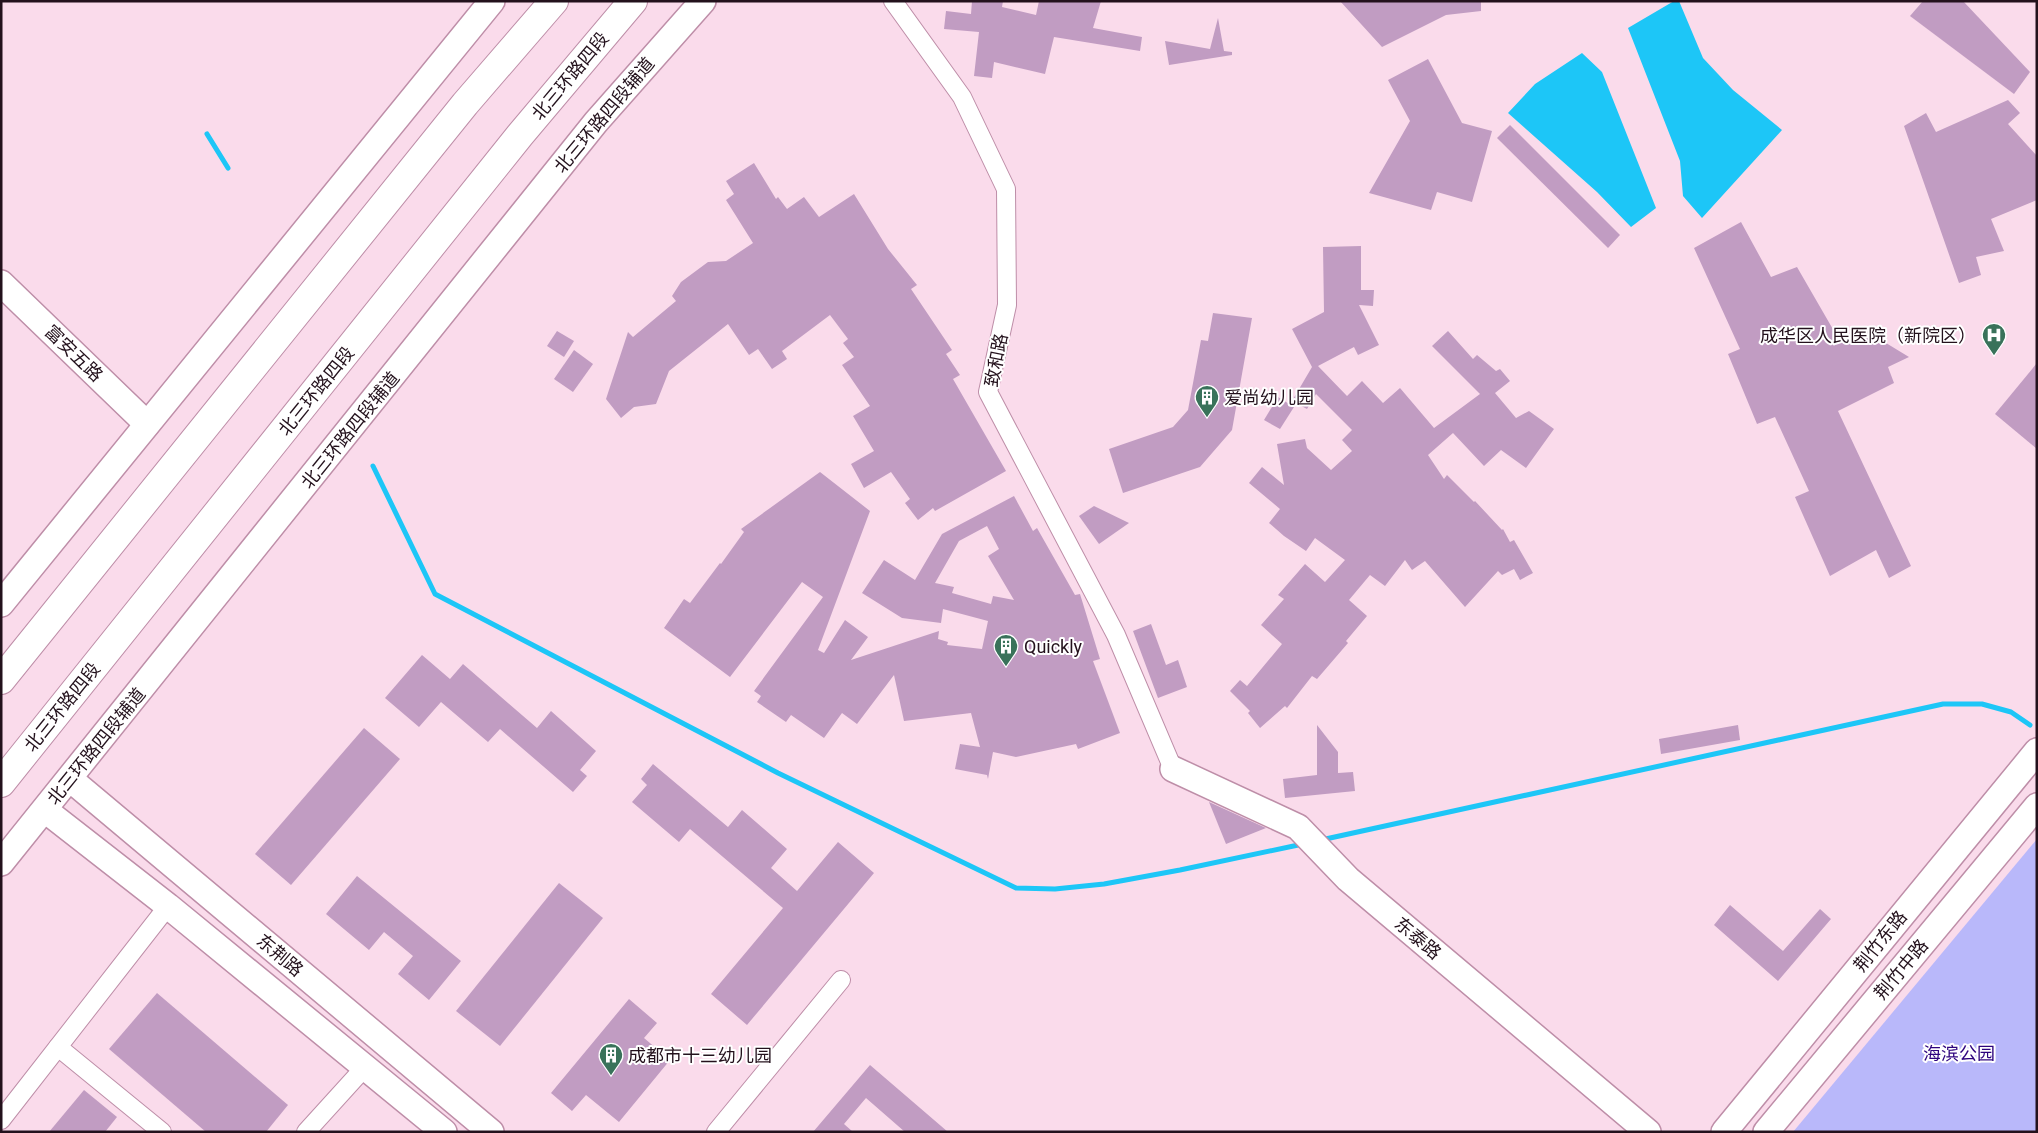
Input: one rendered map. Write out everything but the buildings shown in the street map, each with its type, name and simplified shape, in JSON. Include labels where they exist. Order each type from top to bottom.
[{"type":"highway","points":[[1,680],[459,112],[554,1]]},
{"type":"highway","name":"北三环路四段","points":[[1,783],[520,135],[633,1]]},
{"type":"main road","points":[[1,604],[492,1]]},
{"type":"main road","name":"北三环路四段辅道","points":[[1,863],[596,122],[703,1]]},
{"type":"main road","name":"富安五路","points":[[1,283],[148,424]]},
{"type":"main road","name":"荆竹东路","points":[[1724,1132],[2037,751]]},
{"type":"main road","name":"东泰路","points":[[1173,769],[1298,827],[1348,879],[1648,1132]]},
{"type":"main road","name":"东荆路","points":[[70,779],[491,1132]]},
{"type":"main road","name":"荆竹中路","points":[[1766,1132],[2037,806]]},
{"type":"main road","name":"东荆路","points":[[45,810],[168,906],[444,1132]]},
{"type":"street","name":"致和路","points":[[894,1],[962,97],[1006,189],[1007,305],[988,392],[1116,635],[1173,769]]},
{"type":"street","points":[[1,1120],[168,906]]},
{"type":"street","points":[[716,1132],[841,980]]},
{"type":"street","points":[[58,1047],[162,1132]]},
{"type":"street","points":[[306,1132],[365,1067]]},
{"type":"green space","name":"海滨公园","points":[[2037,839],[2037,1132],[1793,1132]]},
{"type":"shaded area","points":[[1674,1],[1679,1],[1703,58],[1733,90],[1782,130],[1702,218],[1683,196],[1680,161],[1628,28]]},
{"type":"shaded area","points":[[1582,53],[1602,72],[1656,208],[1631,227],[1597,192],[1508,113],[1535,84]]},
{"type":"waterway","points":[[207,134],[228,168]]},
{"type":"waterway","points":[[373,466],[435,594],[778,773],[1016,888],[1055,889],[1104,884],[1303,844]]},
{"type":"waterway","points":[[1321,840],[1943,704],[1982,704],[2011,712],[2030,725]]},
{"type":"place","name":"成华区人民医院（新院区）","points":[[1994,356]]},
{"type":"place","name":"爱尚幼儿园","points":[[1207,418]]},
{"type":"place","name":"Quickly","points":[[1006,667]]},
{"type":"place","name":"成都市十三幼儿园","points":[[611,1076]]}]
